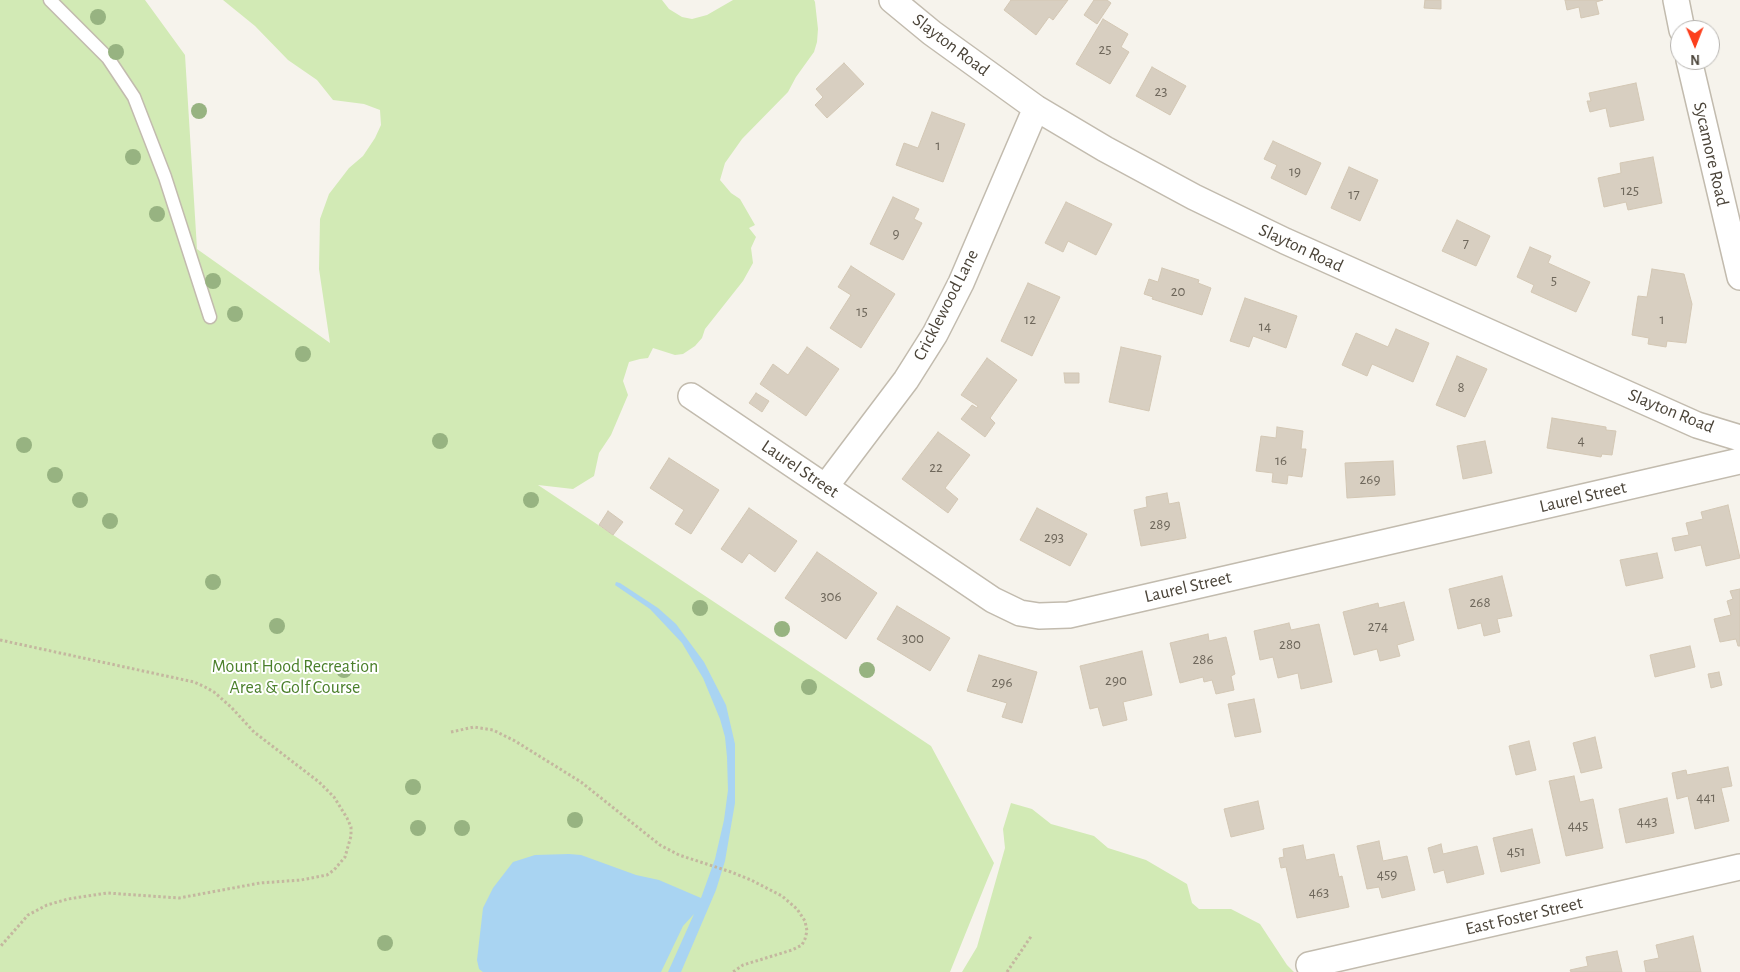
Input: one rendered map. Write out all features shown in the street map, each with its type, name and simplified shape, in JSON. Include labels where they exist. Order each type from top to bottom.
[{"type":"street","name":"Slayton Road","points":[[892,0],[932,33],[1036,108],[1105,149],[1186,193],[1285,241],[1697,425],[1740,438]]},
{"type":"street","points":[[1676,0],[1680,20]]},
{"type":"street","name":"Sycamore Road","points":[[1691,70],[1740,277]]},
{"type":"street","name":"Cricklewood Lane","points":[[826,486],[906,380],[934,334],[961,283],[1036,108]]},
{"type":"street","name":"Laurel Street","points":[[691,396],[993,600],[1020,613],[1049,617],[1088,610],[1740,461]]},
{"type":"street","name":"East Foster Street","points":[[1309,965],[1740,866]]},
{"type":"lane","points":[[50,0],[108,58],[134,97],[166,177],[210,317]]},
{"type":"path","points":[[0,640],[200,684],[214,692],[254,732],[319,782],[329,792],[343,809],[350,827],[351,836],[345,857],[327,875],[301,880],[260,883],[179,898],[107,893],[68,899],[47,905],[28,915],[0,948]]},
{"type":"path","points":[[451,732],[474,728],[493,730],[515,741],[581,782],[660,845],[679,855],[731,872],[768,888],[782,896],[797,909],[807,926],[805,939],[802,944],[792,950],[743,965],[733,972]]},
{"type":"path","points":[[1007,972],[1032,935]]},
{"type":"green space","name":"Mount Hood Recreation Area & Golf Course","points":[[0,0],[145,0],[185,55],[197,249],[330,343],[319,269],[320,219],[329,194],[349,168],[363,156],[375,138],[381,125],[380,110],[364,104],[333,100],[317,80],[288,60],[255,26],[223,0],[662,0],[669,9],[682,17],[692,19],[707,15],[733,0],[814,0],[818,29],[814,52],[788,92],[742,139],[725,163],[720,180],[731,193],[740,199],[755,225],[749,228],[756,237],[751,248],[753,263],[743,281],[705,329],[702,338],[695,346],[683,354],[675,355],[653,348],[648,358],[629,362],[623,381],[628,395],[611,435],[599,453],[594,476],[573,489],[538,485],[931,746],[994,863],[950,972],[0,972]]},
{"type":"green space","points":[[1011,803],[1032,809],[1051,824],[1094,836],[1108,848],[1146,860],[1187,884],[1192,903],[1199,909],[1231,909],[1260,924],[1287,965],[1294,972],[962,972],[977,947],[1005,848],[1003,829]]},
{"type":"water","points":[[616,582],[658,608],[676,624],[704,662],[726,705],[735,744],[735,803],[725,861],[716,890],[681,972],[668,972],[694,914],[683,926],[661,972],[483,972],[479,969],[477,960],[483,908],[493,888],[513,862],[535,855],[581,855],[636,875],[659,880],[701,898],[715,859],[724,820],[728,790],[725,737],[720,719],[703,678],[682,643],[650,609],[615,585]]},
{"type":"building","points":[[1011,0],[1068,0],[1053,20],[1049,17],[1036,35],[1004,10]]},
{"type":"building","points":[[1094,0],[1107,0],[1111,3],[1097,24],[1084,15]]},
{"type":"building","points":[[1425,0],[1441,0],[1441,9],[1424,8]]},
{"type":"building","points":[[1565,0],[1603,0],[1596,2],[1599,14],[1581,18],[1579,7],[1567,10]]},
{"type":"building","points":[[1103,19],[1128,34],[1121,47],[1129,52],[1110,84],[1076,64]]},
{"type":"building","points":[[844,63],[864,84],[827,118],[815,105],[823,97],[816,89]]},
{"type":"building","points":[[1152,67],[1186,86],[1170,115],[1136,96]]},
{"type":"building","points":[[1636,83],[1644,120],[1610,127],[1606,108],[1590,112],[1587,101],[1591,101],[1589,93]]},
{"type":"building","points":[[932,112],[965,124],[943,182],[896,165],[904,143],[918,148]]},
{"type":"building","points":[[1273,141],[1321,163],[1306,195],[1271,178],[1277,165],[1264,159]]},
{"type":"building","points":[[1653,157],[1662,203],[1628,210],[1626,202],[1604,207],[1598,178],[1621,173],[1620,163]]},
{"type":"building","points":[[1349,167],[1378,180],[1360,221],[1331,208]]},
{"type":"building","points":[[893,197],[919,209],[914,219],[922,223],[903,260],[870,244]]},
{"type":"building","points":[[1066,202],[1112,224],[1096,255],[1068,241],[1063,252],[1045,243]]},
{"type":"building","points":[[1457,220],[1490,236],[1476,266],[1442,251]]},
{"type":"building","points":[[1530,247],[1551,256],[1548,263],[1590,282],[1576,312],[1531,292],[1534,285],[1517,277]]},
{"type":"building","points":[[851,266],[895,294],[861,348],[830,328],[851,295],[838,287]]},
{"type":"building","points":[[1162,268],[1199,280],[1198,283],[1211,288],[1202,315],[1152,299],[1153,297],[1144,294],[1149,279],[1158,282]]},
{"type":"building","points":[[1652,269],[1684,274],[1692,304],[1686,343],[1667,341],[1666,347],[1648,344],[1649,338],[1632,335],[1638,296],[1647,297]]},
{"type":"building","points":[[1028,283],[1060,297],[1032,356],[1001,341]]},
{"type":"building","points":[[1245,298],[1297,316],[1286,348],[1253,336],[1249,347],[1230,341]]},
{"type":"building","points":[[1396,329],[1429,343],[1413,382],[1372,364],[1367,376],[1342,365],[1356,333],[1388,347]]},
{"type":"building","points":[[807,347],[839,369],[806,416],[760,384],[773,364],[788,375]]},
{"type":"building","points":[[1121,347],[1161,356],[1149,411],[1109,402]]},
{"type":"building","points":[[1457,356],[1487,369],[1465,417],[1436,405]]},
{"type":"building","points":[[987,358],[1017,380],[990,418],[995,423],[985,437],[961,419],[972,405],[977,408],[978,406],[961,395]]},
{"type":"building","points":[[1064,373],[1079,373],[1079,383],[1065,383]]},
{"type":"building","points":[[756,393],[769,401],[762,412],[749,403]]},
{"type":"building","points":[[1552,418],[1606,427],[1606,430],[1616,431],[1612,455],[1602,454],[1601,457],[1547,448]]},
{"type":"building","points":[[1277,427],[1303,431],[1301,449],[1306,449],[1302,477],[1288,475],[1287,484],[1272,482],[1273,473],[1256,471],[1261,436],[1276,438]]},
{"type":"building","points":[[938,432],[970,455],[945,488],[958,499],[948,513],[902,479]]},
{"type":"building","points":[[1485,441],[1492,473],[1463,479],[1457,446]]},
{"type":"building","points":[[669,458],[719,490],[691,534],[675,524],[684,510],[650,488]]},
{"type":"building","points":[[1393,461],[1395,495],[1347,498],[1345,463]]},
{"type":"building","points":[[1167,493],[1169,504],[1179,502],[1186,538],[1141,546],[1134,510],[1147,507],[1146,497]]},
{"type":"building","points":[[1728,505],[1740,558],[1706,566],[1701,545],[1675,551],[1672,538],[1689,535],[1686,523],[1703,519],[1701,512]]},
{"type":"building","points":[[749,508],[797,541],[775,572],[749,553],[742,563],[721,549]]},
{"type":"building","points":[[1037,508],[1087,534],[1070,566],[1020,540]]},
{"type":"building","points":[[608,511],[623,522],[613,535],[599,525]]},
{"type":"building","points":[[817,552],[877,593],[846,639],[785,598]]},
{"type":"building","points":[[1657,553],[1663,578],[1626,586],[1620,560]]},
{"type":"building","points":[[1502,576],[1512,616],[1497,619],[1500,632],[1484,636],[1481,623],[1458,629],[1449,589]]},
{"type":"building","points":[[1740,589],[1740,646],[1738,646],[1736,639],[1720,642],[1714,619],[1731,615],[1727,601],[1733,599],[1730,591]]},
{"type":"building","points":[[1404,602],[1414,640],[1397,645],[1400,656],[1380,661],[1377,649],[1354,655],[1343,612],[1378,603],[1379,608]]},
{"type":"building","points":[[897,606],[950,638],[930,671],[877,639]]},
{"type":"building","points":[[1289,623],[1291,630],[1319,624],[1332,682],[1301,689],[1298,673],[1278,678],[1273,657],[1260,660],[1254,631]]},
{"type":"building","points":[[1208,634],[1209,641],[1226,637],[1235,674],[1231,676],[1234,690],[1216,694],[1212,680],[1204,682],[1203,677],[1180,683],[1170,643]]},
{"type":"building","points":[[1690,646],[1695,667],[1655,677],[1650,655]]},
{"type":"building","points":[[1142,651],[1152,695],[1123,702],[1127,720],[1103,726],[1098,707],[1090,709],[1080,666]]},
{"type":"building","points":[[979,655],[1037,672],[1022,723],[1002,717],[1007,703],[967,691]]},
{"type":"building","points":[[1719,672],[1722,685],[1711,688],[1708,674]]},
{"type":"building","points":[[1254,699],[1261,732],[1235,737],[1228,704]]},
{"type":"building","points":[[1595,737],[1602,768],[1581,773],[1573,743]]},
{"type":"building","points":[[1529,741],[1536,770],[1516,775],[1509,746]]},
{"type":"building","points":[[1728,767],[1732,786],[1721,788],[1729,821],[1695,829],[1688,796],[1677,799],[1672,773],[1686,770],[1687,775]]},
{"type":"building","points":[[1574,776],[1580,802],[1593,799],[1603,848],[1566,856],[1549,781]]},
{"type":"building","points":[[1667,798],[1674,833],[1626,843],[1619,809]]},
{"type":"building","points":[[1258,801],[1264,829],[1231,837],[1224,809]]},
{"type":"building","points":[[1532,829],[1540,863],[1501,872],[1493,838]]},
{"type":"building","points":[[1379,841],[1383,861],[1407,856],[1415,890],[1382,898],[1379,887],[1367,889],[1357,846]]},
{"type":"building","points":[[1441,844],[1443,854],[1477,846],[1484,874],[1447,883],[1444,870],[1434,873],[1428,848]]},
{"type":"building","points":[[1303,845],[1306,860],[1334,854],[1339,877],[1342,876],[1349,907],[1297,918],[1286,867],[1281,868],[1279,858],[1284,857],[1283,849]]},
{"type":"building","points":[[1693,936],[1701,972],[1646,972],[1644,961],[1659,958],[1656,945]]},
{"type":"building","points":[[1617,951],[1622,972],[1571,972],[1570,970],[1588,966],[1586,957]]}]
